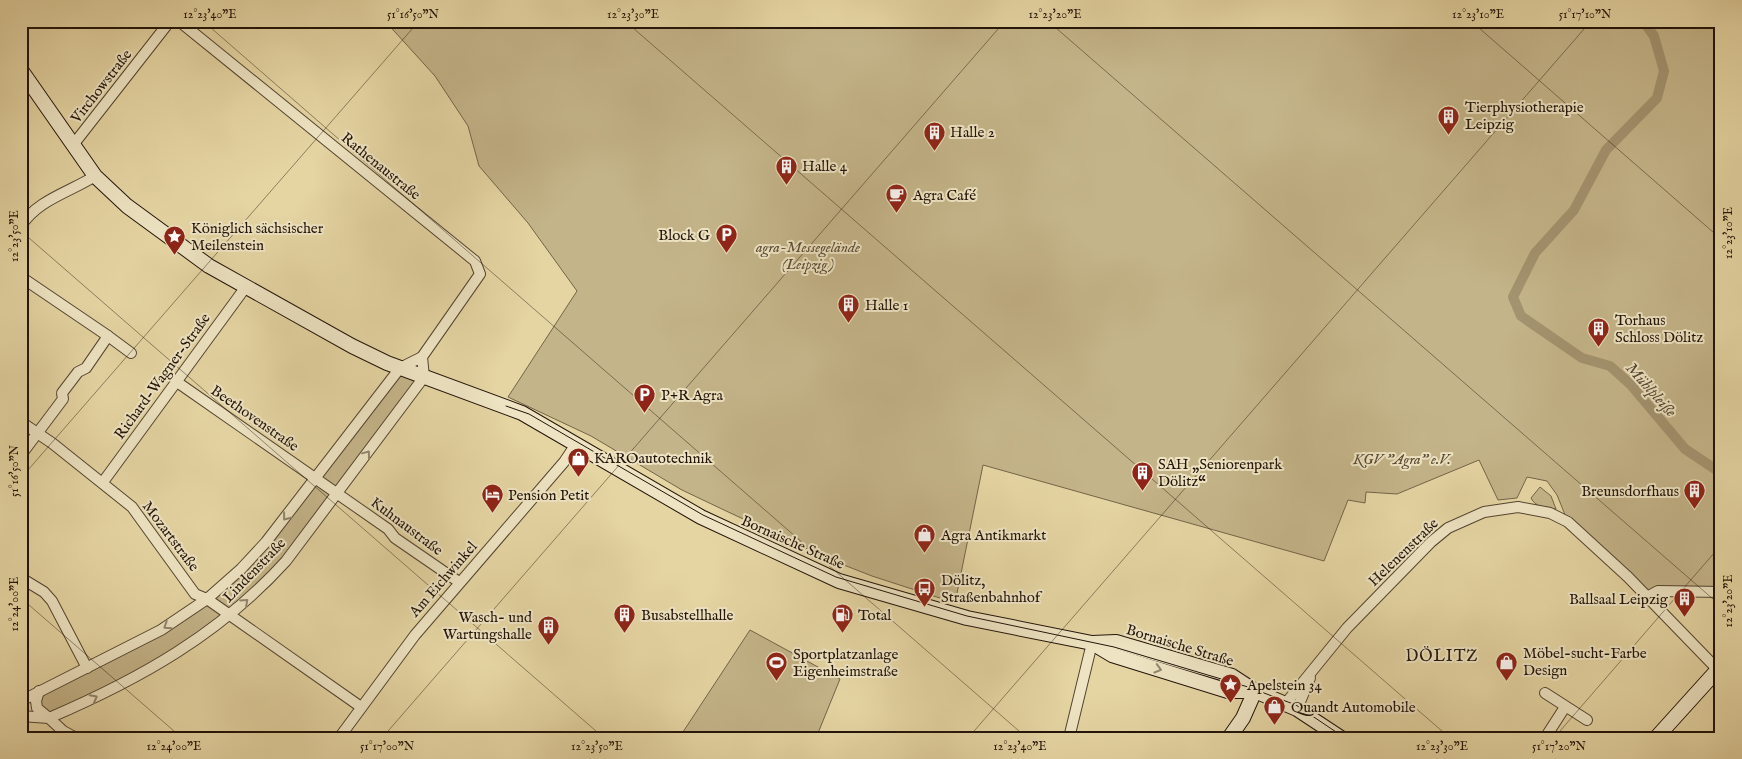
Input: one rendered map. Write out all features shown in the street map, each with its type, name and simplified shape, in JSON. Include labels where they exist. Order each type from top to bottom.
[{"type":"main road","name":"Bornaische Straße","points":[[21,70],[95,176],[127,206],[209,266],[245,288],[352,346],[400,368],[506,406],[528,416],[702,517],[835,579],[967,618],[1092,644],[1116,642],[1232,676],[1255,691],[1291,706],[1341,738]]},
{"type":"main road","points":[[1656,738],[1719,670]]},
{"type":"main road","points":[[1229,738],[1242,718],[1255,691]]},
{"type":"street","name":"Virchowstraße","points":[[74,144],[170,21]]},
{"type":"street","name":"Rathenaustraße","points":[[179,21],[478,265],[479,279],[422,357],[400,368]]},
{"type":"street","points":[[21,226],[27,216],[37,207],[95,176]]},
{"type":"street","points":[[21,277],[131,353]]},
{"type":"street","name":"Richard-Wagner-Straße","points":[[103,482],[245,288]]},
{"type":"street","points":[[21,455],[63,399],[62,393],[78,372],[86,368],[108,336]]},
{"type":"street","points":[[422,357],[424,377]]},
{"type":"street","name":"Lindenstraße","points":[[21,701],[161,630],[207,600],[241,569],[266,542],[400,368]]},
{"type":"street","name":"Lindenstraße","points":[[49,718],[88,701],[189,646],[231,616],[286,561],[424,377]]},
{"type":"street","name":"Beethovenstraße","points":[[177,382],[338,493]]},
{"type":"street","name":"Mozartstraße","points":[[21,422],[103,482],[132,507],[195,594],[231,616],[361,707]]},
{"type":"street","name":"Am Eichwinkel","points":[[339,738],[415,635],[458,582],[558,469],[576,444]]},
{"type":"street","name":"Kuhnaustraße","points":[[338,493],[388,528],[395,538],[458,582]]},
{"type":"street","name":"Helenenstraße","points":[[1291,706],[1312,668],[1431,542],[1448,528],[1484,512],[1518,507],[1550,514],[1568,522],[1647,597]]},
{"type":"street","points":[[21,578],[44,592],[52,601],[87,668]]},
{"type":"street","points":[[1719,670],[1647,597],[1658,591],[1720,592]]},
{"type":"street","points":[[1069,738],[1092,644]]},
{"type":"street","points":[[39,691],[36,708],[49,718],[64,734],[76,738]]},
{"type":"street","points":[[1544,693],[1588,720]]},
{"type":"street","points":[[1545,738],[1565,707]]},
{"type":"street","points":[[21,716],[49,718]]},
{"type":"green space","name":"agra-Messegelände (Leipzig)","points":[[385,21],[1721,21],[1721,591],[1647,597],[1568,522],[1557,495],[1547,481],[1527,477],[1517,498],[1498,500],[1479,460],[1397,494],[1366,492],[1365,503],[1348,500],[1324,561],[983,465],[955,603],[872,576],[831,560],[682,490],[591,436],[508,397],[577,291],[528,223],[479,166],[468,126],[435,76]]},
{"type":"green space","points":[[400,368],[424,377],[286,561],[189,646],[49,718],[42,714],[39,691],[161,630],[241,569]]},
{"type":"green space","points":[[1540,487],[1551,496],[1556,509],[1541,506],[1533,501],[1531,498]]},
{"type":"green space","name":"Sportplatzanlage Eigenheimstraße","points":[[750,630],[840,679],[816,738],[679,738]]},
{"type":"waterway","name":"Mühlpleiße","points":[[1643,21],[1654,36],[1664,71],[1657,98],[1606,150],[1574,210],[1535,253],[1513,297],[1521,316],[1582,358],[1610,366],[1631,385],[1685,449],[1721,473]]},
{"type":"tram line","points":[[506,406],[529,414],[703,515],[836,577],[967,616],[1114,647],[1248,687],[1296,705],[1345,738]]},
{"type":"place","name":"Tierphysiotherapie Leipzig","points":[[1449,135]]},
{"type":"place","name":"Halle 2","points":[[934,151]]},
{"type":"place","name":"Halle 4","points":[[786,185]]},
{"type":"place","name":"Agra Café","points":[[897,214]]},
{"type":"place","name":"Block G","points":[[726,254]]},
{"type":"place","name":"Königlich sächsischer Meilenstein","points":[[175,256]]},
{"type":"place","name":"Halle 1","points":[[849,324]]},
{"type":"place","name":"Torhaus Schloss Dölitz","points":[[1599,348]]},
{"type":"place","name":"P+R Agra","points":[[645,414]]},
{"type":"place","name":"KAROautotechnik","points":[[578,477]]},
{"type":"place","name":"SAH „Seniorenpark Dölitz“","points":[[1142,492]]},
{"type":"place","name":"Breunsdorfhaus","points":[[1695,510]]},
{"type":"place","name":"Pension Petit","points":[[492,514]]},
{"type":"place","name":"Agra Antikmarkt","points":[[925,554]]},
{"type":"place","name":"Dölitz, Straßenbahnhof","points":[[925,608]]},
{"type":"place","name":"Ballsaal Leipzig","points":[[1684,618]]},
{"type":"place","name":"Busabstellhalle","points":[[625,634]]},
{"type":"place","name":"Total","points":[[842,634]]},
{"type":"place","name":"Wasch- und Wartungshalle","points":[[548,645]]},
{"type":"place","name":"Möbel-sucht-Farbe Design","points":[[1507,681]]},
{"type":"place","name":"Sportplatzanlage Eigenheimstraße","points":[[777,682]]},
{"type":"place","name":"Apelstein 34","points":[[1231,704]]},
{"type":"place","name":"Quandt Automobile","points":[[1275,726]]},
{"type":"district","name":"DÖLITZ","points":[[1442,655]]},
{"type":"park label","name":"KGV \"Agra\" e.V.","points":[[1402,459]]}]
